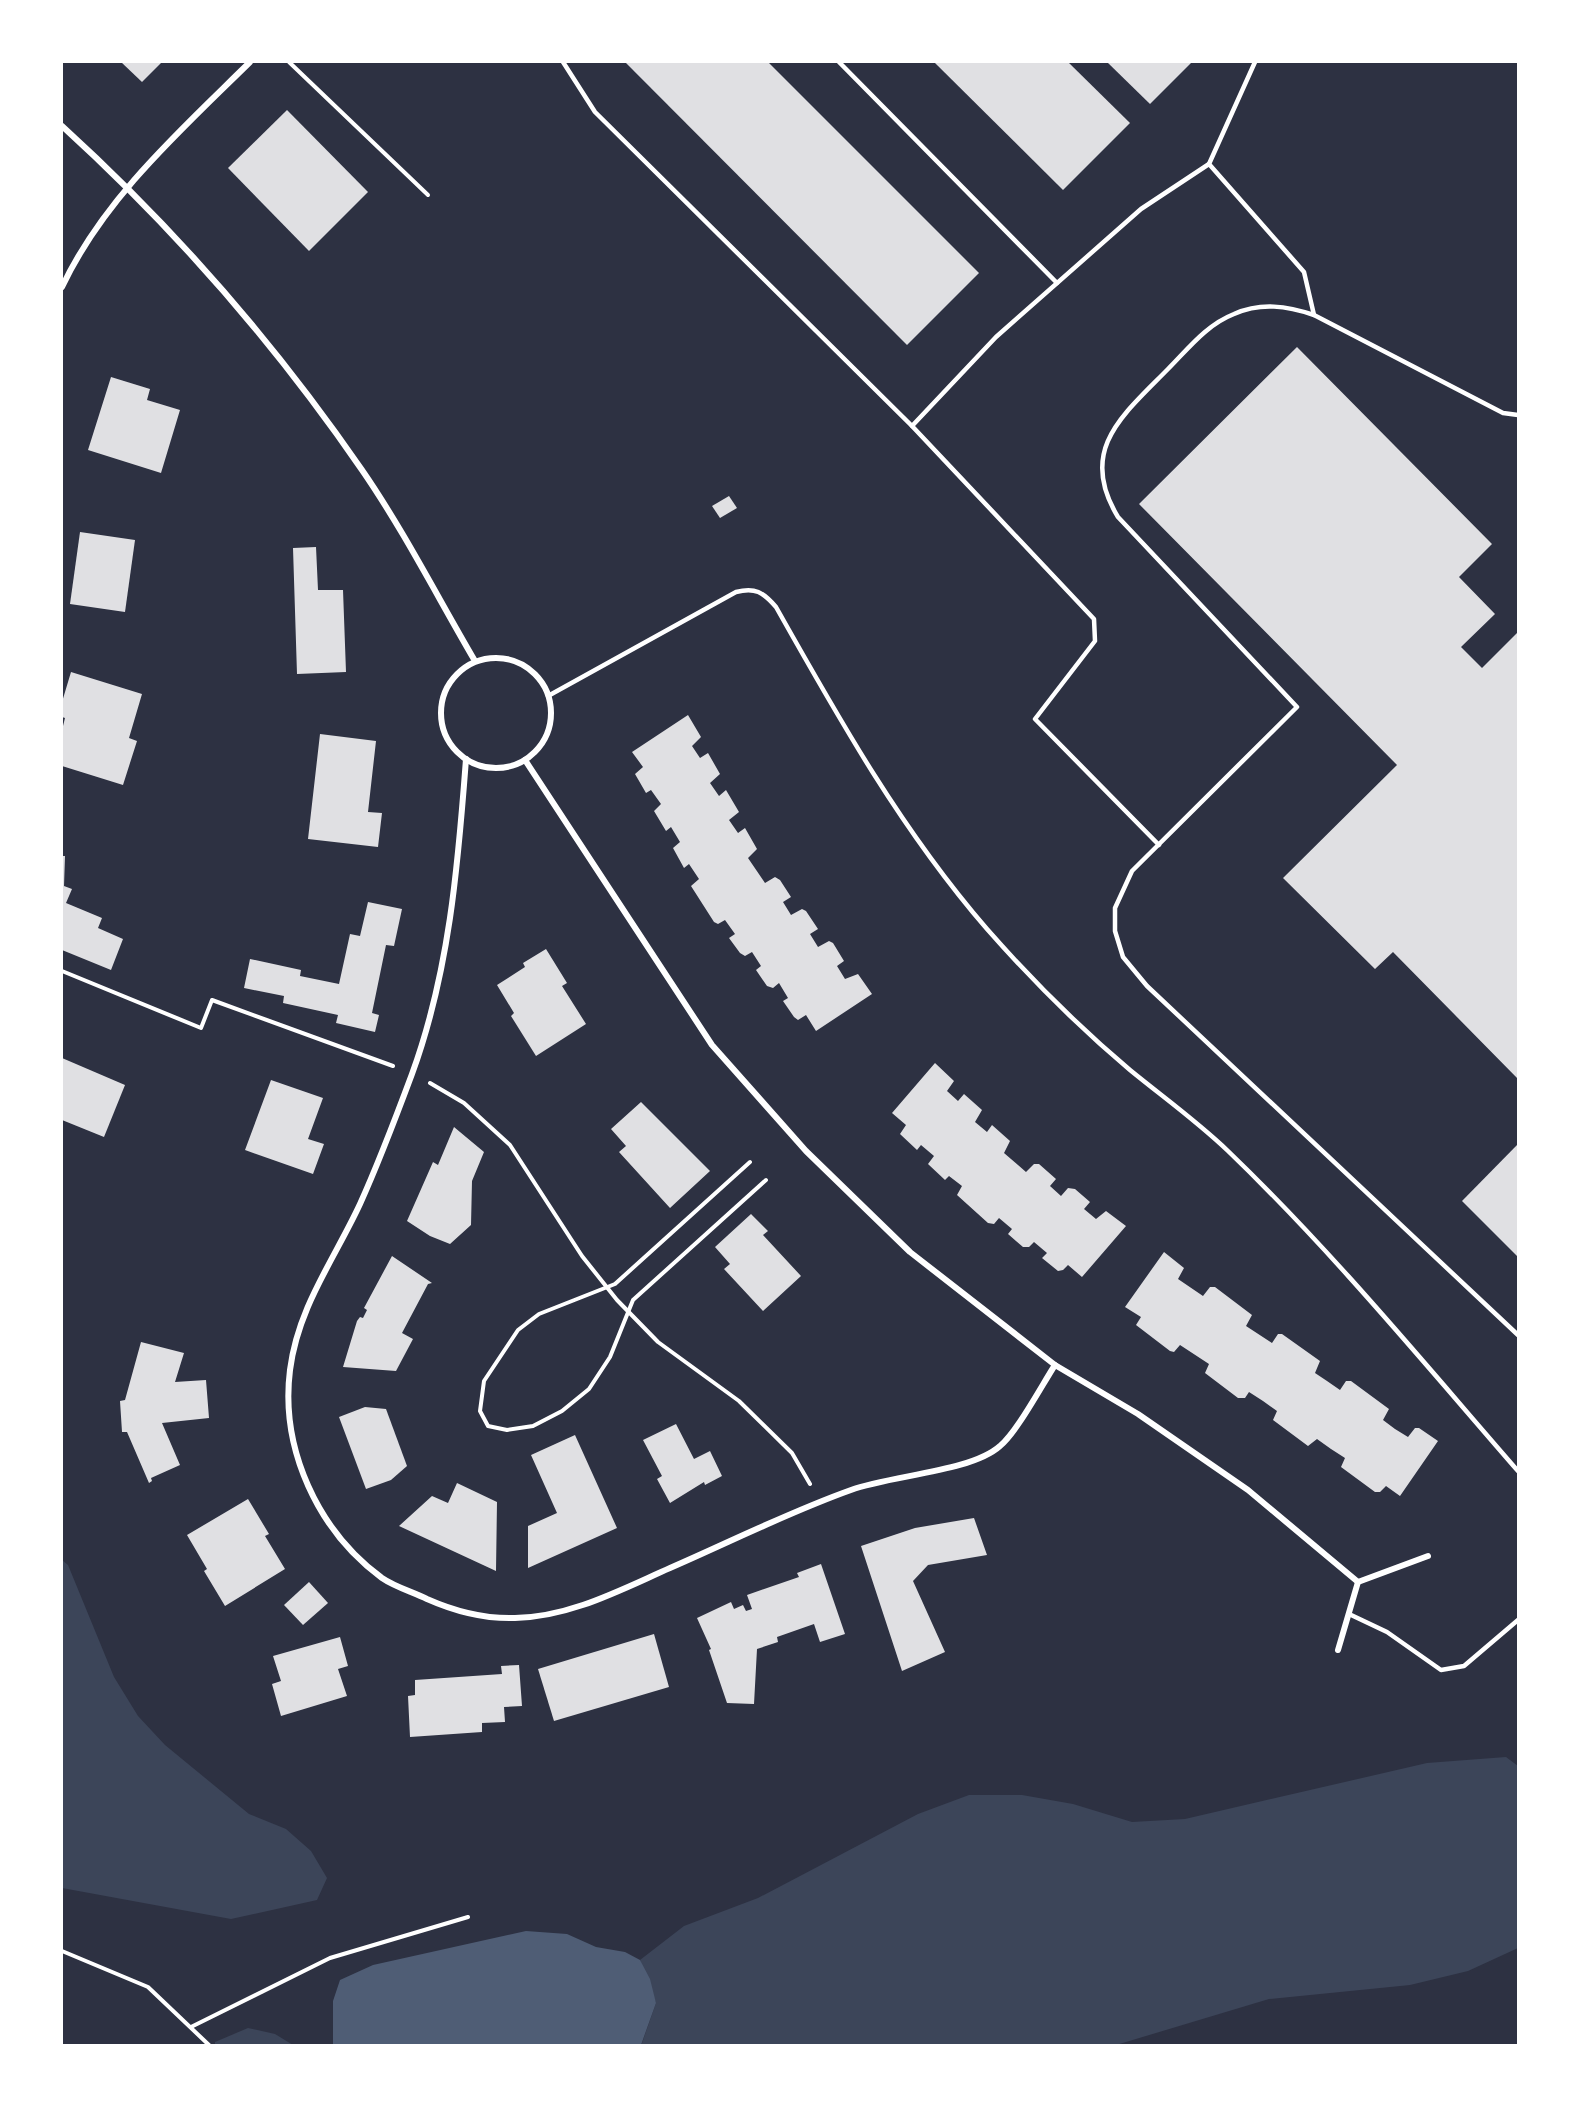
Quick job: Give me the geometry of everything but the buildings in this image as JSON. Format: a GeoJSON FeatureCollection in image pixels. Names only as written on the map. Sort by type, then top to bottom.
{"type":"FeatureCollection","features":[{"type":"Feature","properties":{"kind":"street"},"geometry":{"type":"LineString","coordinates":[[62,287],[77,255],[127,188],[150,161],[250,62]]}},
{"type":"Feature","properties":{"kind":"street"},"geometry":{"type":"LineString","coordinates":[[62,126],[127,188],[228,296],[333,430],[387,510],[475,661]]}},
{"type":"Feature","properties":{"kind":"street"},"geometry":{"type":"LineString","coordinates":[[493,657],[511,660],[527,668],[540,680],[548,696],[550,714],[547,732],[538,748],[525,760],[495,768],[466,759],[453,747],[444,733],[441,716],[442,699],[449,683],[461,670],[475,661],[493,657]]}},
{"type":"Feature","properties":{"kind":"street"},"geometry":{"type":"LineString","coordinates":[[466,759],[449,929],[434,1005],[412,1073],[359,1205],[303,1314],[290,1371],[290,1422],[303,1473],[319,1510],[346,1547],[385,1580],[440,1605],[480,1616],[513,1619],[546,1615],[595,1602],[855,1488],[965,1463],[987,1455],[1002,1445],[1056,1365]]}},
{"type":"Feature","properties":{"kind":"street"},"geometry":{"type":"LineString","coordinates":[[525,760],[712,1045],[798,1142],[910,1252],[1056,1365],[1138,1414],[1248,1490],[1358,1582]]}},
{"type":"Feature","properties":{"kind":"street"},"geometry":{"type":"LineString","coordinates":[[1358,1582],[1428,1556]]}},
{"type":"Feature","properties":{"kind":"street"},"geometry":{"type":"LineString","coordinates":[[1338,1650],[1358,1582]]}},
{"type":"Feature","properties":{"kind":"lane"},"geometry":{"type":"LineString","coordinates":[[562,62],[595,112],[912,426],[1094,619],[1095,641],[1035,719],[1159,845]]}},
{"type":"Feature","properties":{"kind":"lane"},"geometry":{"type":"LineString","coordinates":[[839,62],[1057,283]]}},
{"type":"Feature","properties":{"kind":"lane"},"geometry":{"type":"LineString","coordinates":[[912,426],[996,337],[1057,283],[1141,209],[1209,164],[1255,62]]}},
{"type":"Feature","properties":{"kind":"lane"},"geometry":{"type":"LineString","coordinates":[[1209,164],[1304,272],[1314,315]]}},
{"type":"Feature","properties":{"kind":"lane"},"geometry":{"type":"LineString","coordinates":[[1518,415],[1503,413],[1314,315],[1294,308],[1272,306],[1251,308],[1219,321],[1204,332],[1119,419],[1106,443],[1101,466],[1103,484],[1118,516],[1297,706],[1132,871],[1115,908],[1115,931],[1123,957],[1147,986],[1518,1335]]}},
{"type":"Feature","properties":{"kind":"lane"},"geometry":{"type":"LineString","coordinates":[[548,696],[736,592],[749,589],[765,595],[776,607],[859,754],[920,844],[986,928],[1055,1001],[1128,1068],[1225,1149],[1259,1182],[1354,1284],[1518,1471]]}},
{"type":"Feature","properties":{"kind":"lane"},"geometry":{"type":"LineString","coordinates":[[1349,1614],[1387,1632],[1441,1670],[1464,1666],[1518,1620]]}},
{"type":"Feature","properties":{"kind":"path"},"geometry":{"type":"LineString","coordinates":[[290,62],[428,195]]}},
{"type":"Feature","properties":{"kind":"path"},"geometry":{"type":"LineString","coordinates":[[62,971],[201,1029],[212,1000],[412,1073],[464,1103],[510,1145],[582,1256],[630,1314],[658,1342],[739,1401],[792,1453],[820,1502]]}},
{"type":"Feature","properties":{"kind":"path"},"geometry":{"type":"LineString","coordinates":[[750,1162],[615,1284],[539,1314],[518,1330],[484,1382],[480,1411],[488,1426],[507,1430],[533,1426],[562,1411],[589,1389],[610,1357],[630,1314],[633,1300],[766,1180]]}},
{"type":"Feature","properties":{"kind":"path"},"geometry":{"type":"LineString","coordinates":[[191,2027],[330,1958],[468,1917]]}},
{"type":"Feature","properties":{"kind":"path"},"geometry":{"type":"LineString","coordinates":[[62,1951],[148,1988],[210,2046]]}},
{"type":"Feature","properties":{"kind":"shaded area"},"geometry":{"type":"Polygon","coordinates":[[[62,1560],[68,1565],[114,1677],[138,1716],[165,1745],[249,1814],[286,1829],[311,1851],[327,1878],[317,1900],[231,1919],[62,1888],[62,1560]]]}},
{"type":"Feature","properties":{"kind":"shaded area"},"geometry":{"type":"Polygon","coordinates":[[[1506,1757],[1518,1766],[1518,1948],[1468,1971],[1410,1985],[1269,1999],[1116,2045],[641,2046],[656,2003],[640,1960],[684,1926],[758,1898],[918,1814],[969,1795],[1022,1795],[1073,1804],[1132,1822],[1185,1819],[1427,1763],[1506,1757]]]}},
{"type":"Feature","properties":{"kind":"shaded area"},"geometry":{"type":"Polygon","coordinates":[[[526,1931],[567,1934],[596,1947],[625,1952],[640,1960],[650,1979],[656,2003],[641,2045],[333,2045],[333,2001],[340,1980],[373,1965],[526,1931]]]}},
{"type":"Feature","properties":{"kind":"shaded area"},"geometry":{"type":"Polygon","coordinates":[[[248,2028],[275,2034],[293,2045],[215,2045],[215,2042],[248,2028]]]}}]}
